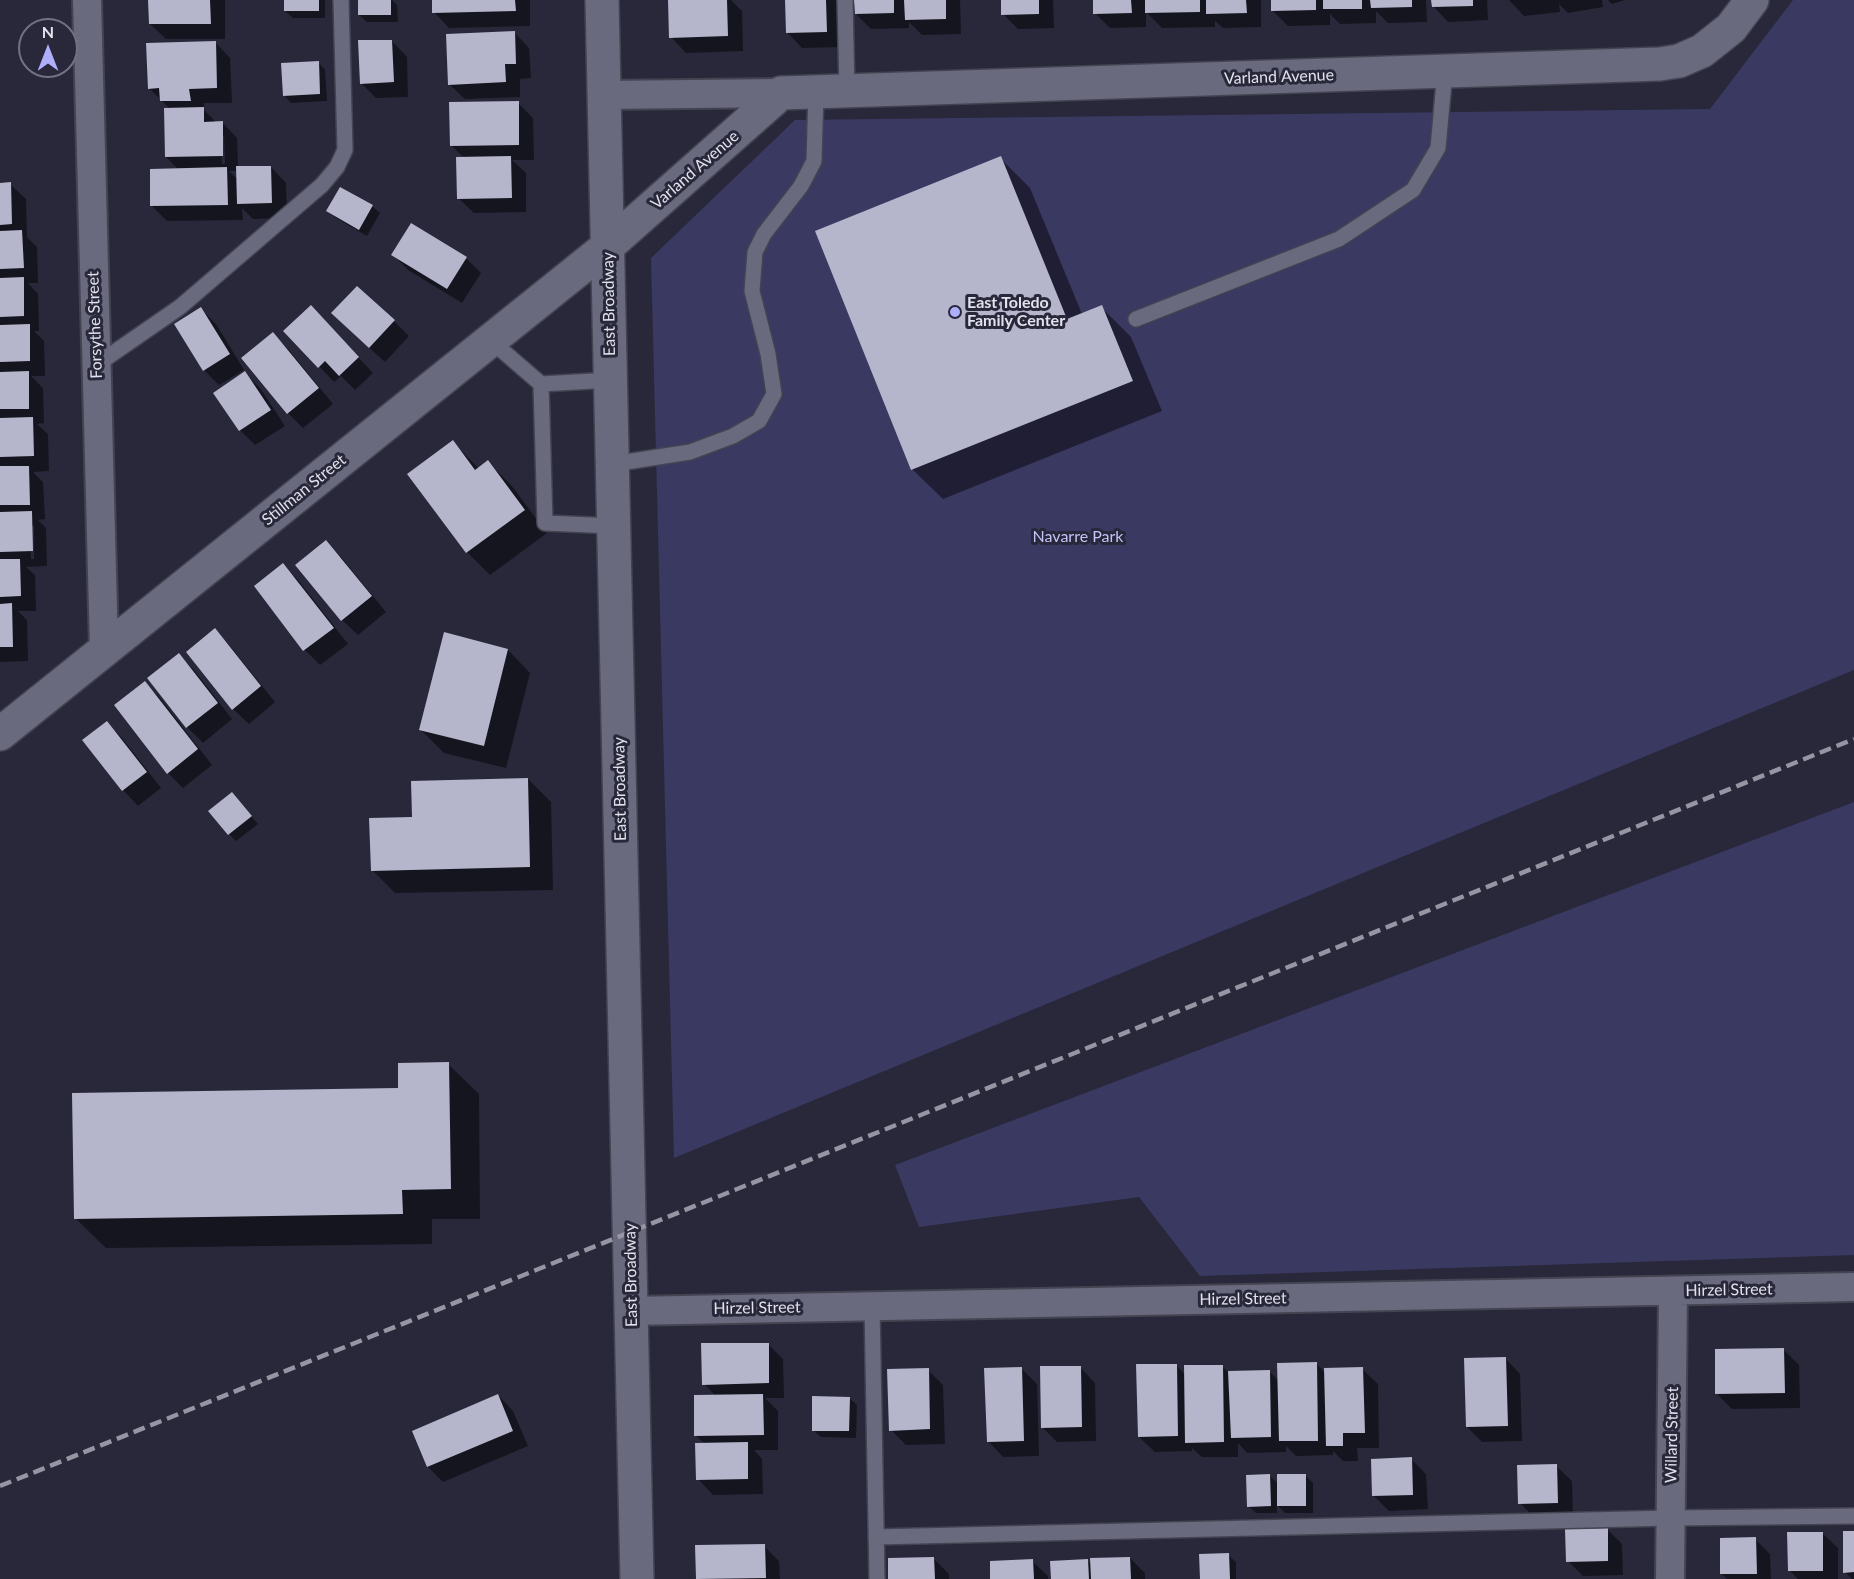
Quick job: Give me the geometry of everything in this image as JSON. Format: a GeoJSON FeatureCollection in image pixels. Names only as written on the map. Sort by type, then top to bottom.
{"type":"FeatureCollection","features":[{"type":"Feature","properties":{"kind":"street","name":"Forsythe Street"},"geometry":{"type":"LineString","coordinates":[[87,0],[104,650]]}},
{"type":"Feature","properties":{"kind":"street","name":"East Broadway"},"geometry":{"type":"LineString","coordinates":[[602,0],[637,1579]]}},
{"type":"Feature","properties":{"kind":"street","name":"Varland Avenue"},"geometry":{"type":"LineString","coordinates":[[604,95],[832,92],[1660,64],[1679,61],[1702,51],[1731,28],[1752,0]]}},
{"type":"Feature","properties":{"kind":"street","name":"Varland Avenue"},"geometry":{"type":"LineString","coordinates":[[608,246],[781,93]]}},
{"type":"Feature","properties":{"kind":"street","name":"Stillman Street"},"geometry":{"type":"LineString","coordinates":[[0,734],[608,246]]}},
{"type":"Feature","properties":{"kind":"street","name":"Hirzel Street"},"geometry":{"type":"LineString","coordinates":[[631,1311],[1854,1287]]}},
{"type":"Feature","properties":{"kind":"street","name":"Willard Street"},"geometry":{"type":"LineString","coordinates":[[1670,1579],[1673,1291]]}},
{"type":"Feature","properties":{"kind":"lane"},"geometry":{"type":"LineString","coordinates":[[96,365],[180,307],[322,185],[337,167],[345,150],[341,0]]}},
{"type":"Feature","properties":{"kind":"lane"},"geometry":{"type":"LineString","coordinates":[[613,464],[690,452],[733,436],[759,421],[774,394],[768,354],[752,291],[755,252],[764,234],[801,186],[814,161],[832,92],[844,0]]}},
{"type":"Feature","properties":{"kind":"lane"},"geometry":{"type":"LineString","coordinates":[[1137,319],[1339,239],[1413,190],[1438,148],[1445,71]]}},
{"type":"Feature","properties":{"kind":"lane"},"geometry":{"type":"LineString","coordinates":[[490,340],[541,384],[611,380]]}},
{"type":"Feature","properties":{"kind":"lane"},"geometry":{"type":"LineString","coordinates":[[541,384],[545,523],[614,526]]}},
{"type":"Feature","properties":{"kind":"lane"},"geometry":{"type":"LineString","coordinates":[[872,1306],[877,1579]]}},
{"type":"Feature","properties":{"kind":"lane"},"geometry":{"type":"LineString","coordinates":[[876,1537],[1671,1518],[1854,1516]]}},
{"type":"Feature","properties":{"kind":"green space","name":"Navarre Park"},"geometry":{"type":"Polygon","coordinates":[[[1793,0],[1854,0],[1854,670],[674,1158],[651,258],[795,120],[1710,109],[1793,0]]]}},
{"type":"Feature","properties":{"kind":"green space"},"geometry":{"type":"Polygon","coordinates":[[[1854,802],[1854,1255],[1200,1276],[1139,1197],[919,1227],[895,1165],[1854,802]]]}},
{"type":"Feature","properties":{"kind":"building"},"geometry":{"type":"Polygon","coordinates":[[[148,0],[210,0],[211,24],[149,24],[148,0]]]}},
{"type":"Feature","properties":{"kind":"building"},"geometry":{"type":"Polygon","coordinates":[[[284,0],[319,0],[319,11],[284,11],[284,0]]]}},
{"type":"Feature","properties":{"kind":"building"},"geometry":{"type":"Polygon","coordinates":[[[358,0],[391,0],[391,15],[358,15],[358,0]]]}},
{"type":"Feature","properties":{"kind":"building"},"geometry":{"type":"Polygon","coordinates":[[[432,0],[515,0],[516,11],[432,13],[432,0]]]}},
{"type":"Feature","properties":{"kind":"building"},"geometry":{"type":"Polygon","coordinates":[[[668,0],[727,0],[728,36],[669,38],[668,0]]]}},
{"type":"Feature","properties":{"kind":"building"},"geometry":{"type":"Polygon","coordinates":[[[785,0],[826,0],[827,32],[786,33],[785,0]]]}},
{"type":"Feature","properties":{"kind":"building"},"geometry":{"type":"Polygon","coordinates":[[[854,0],[894,0],[894,13],[855,14],[854,0]]]}},
{"type":"Feature","properties":{"kind":"building"},"geometry":{"type":"Polygon","coordinates":[[[904,0],[946,0],[946,19],[905,20],[904,0]]]}},
{"type":"Feature","properties":{"kind":"building"},"geometry":{"type":"Polygon","coordinates":[[[1001,0],[1039,0],[1039,14],[1001,15],[1001,0]]]}},
{"type":"Feature","properties":{"kind":"building"},"geometry":{"type":"Polygon","coordinates":[[[1093,0],[1131,0],[1132,13],[1093,14],[1093,0]]]}},
{"type":"Feature","properties":{"kind":"building"},"geometry":{"type":"Polygon","coordinates":[[[1145,0],[1200,0],[1200,12],[1145,13],[1145,0]]]}},
{"type":"Feature","properties":{"kind":"building"},"geometry":{"type":"Polygon","coordinates":[[[1206,0],[1246,0],[1247,13],[1206,14],[1206,0]]]}},
{"type":"Feature","properties":{"kind":"building"},"geometry":{"type":"Polygon","coordinates":[[[1271,0],[1316,0],[1316,10],[1271,11],[1271,0]]]}},
{"type":"Feature","properties":{"kind":"building"},"geometry":{"type":"Polygon","coordinates":[[[1323,0],[1362,0],[1362,9],[1323,9],[1323,0]]]}},
{"type":"Feature","properties":{"kind":"building"},"geometry":{"type":"Polygon","coordinates":[[[1370,0],[1412,0],[1412,7],[1371,8],[1370,0]]]}},
{"type":"Feature","properties":{"kind":"building"},"geometry":{"type":"Polygon","coordinates":[[[1431,0],[1473,0],[1473,6],[1432,7],[1431,0]]]}},
{"type":"Feature","properties":{"kind":"building"},"geometry":{"type":"Polygon","coordinates":[[[515,31],[516,64],[505,64],[506,82],[448,85],[446,34],[515,31]]]}},
{"type":"Feature","properties":{"kind":"building"},"geometry":{"type":"Polygon","coordinates":[[[358,40],[392,40],[394,82],[360,84],[358,40]]]}},
{"type":"Feature","properties":{"kind":"building"},"geometry":{"type":"Polygon","coordinates":[[[216,41],[217,88],[189,89],[191,101],[160,101],[159,88],[148,89],[146,43],[216,41]]]}},
{"type":"Feature","properties":{"kind":"building"},"geometry":{"type":"Polygon","coordinates":[[[319,61],[320,94],[283,96],[281,63],[319,61]]]}},
{"type":"Feature","properties":{"kind":"building"},"geometry":{"type":"Polygon","coordinates":[[[519,101],[519,145],[450,146],[449,102],[519,101]]]}},
{"type":"Feature","properties":{"kind":"building"},"geometry":{"type":"Polygon","coordinates":[[[204,107],[204,122],[223,121],[223,156],[165,157],[164,108],[204,107]]]}},
{"type":"Feature","properties":{"kind":"building"},"geometry":{"type":"Polygon","coordinates":[[[511,156],[512,198],[457,199],[456,157],[511,156]]]}},
{"type":"Feature","properties":{"kind":"building","name":"East Toledo Family Center"},"geometry":{"type":"Polygon","coordinates":[[[1001,156],[1067,319],[1102,305],[1133,381],[911,470],[815,231],[1001,156]]]}},
{"type":"Feature","properties":{"kind":"building"},"geometry":{"type":"Polygon","coordinates":[[[236,166],[271,166],[272,203],[237,204],[236,166]]]}},
{"type":"Feature","properties":{"kind":"building"},"geometry":{"type":"Polygon","coordinates":[[[227,167],[228,205],[150,206],[150,169],[227,167]]]}},
{"type":"Feature","properties":{"kind":"building"},"geometry":{"type":"Polygon","coordinates":[[[11,182],[12,224],[0,225],[0,183],[11,182]]]}},
{"type":"Feature","properties":{"kind":"building"},"geometry":{"type":"Polygon","coordinates":[[[340,187],[373,205],[359,230],[326,211],[340,187]]]}},
{"type":"Feature","properties":{"kind":"building"},"geometry":{"type":"Polygon","coordinates":[[[411,223],[467,257],[447,289],[391,255],[411,223]]]}},
{"type":"Feature","properties":{"kind":"building"},"geometry":{"type":"Polygon","coordinates":[[[22,230],[24,268],[0,269],[0,231],[22,230]]]}},
{"type":"Feature","properties":{"kind":"building"},"geometry":{"type":"Polygon","coordinates":[[[24,277],[24,316],[0,317],[0,278],[24,277]]]}},
{"type":"Feature","properties":{"kind":"building"},"geometry":{"type":"Polygon","coordinates":[[[357,286],[395,320],[369,348],[331,313],[357,286]]]}},
{"type":"Feature","properties":{"kind":"building"},"geometry":{"type":"Polygon","coordinates":[[[311,305],[359,357],[339,376],[325,361],[318,368],[283,331],[311,305]]]}},
{"type":"Feature","properties":{"kind":"building"},"geometry":{"type":"Polygon","coordinates":[[[201,307],[230,354],[203,371],[174,324],[201,307]]]}},
{"type":"Feature","properties":{"kind":"building"},"geometry":{"type":"Polygon","coordinates":[[[30,324],[30,361],[0,362],[0,325],[30,324]]]}},
{"type":"Feature","properties":{"kind":"building"},"geometry":{"type":"Polygon","coordinates":[[[273,332],[319,388],[287,414],[241,358],[273,332]]]}},
{"type":"Feature","properties":{"kind":"building"},"geometry":{"type":"Polygon","coordinates":[[[29,371],[29,409],[0,409],[0,372],[29,371]]]}},
{"type":"Feature","properties":{"kind":"building"},"geometry":{"type":"Polygon","coordinates":[[[245,371],[271,410],[239,431],[213,393],[245,371]]]}},
{"type":"Feature","properties":{"kind":"building"},"geometry":{"type":"Polygon","coordinates":[[[33,417],[34,456],[0,457],[0,418],[33,417]]]}},
{"type":"Feature","properties":{"kind":"building"},"geometry":{"type":"Polygon","coordinates":[[[453,440],[475,470],[488,460],[525,510],[466,553],[407,474],[453,440]]]}},
{"type":"Feature","properties":{"kind":"building"},"geometry":{"type":"Polygon","coordinates":[[[0,466],[29,466],[30,505],[0,505],[0,466]]]}},
{"type":"Feature","properties":{"kind":"building"},"geometry":{"type":"Polygon","coordinates":[[[32,511],[33,551],[0,552],[0,512],[32,511]]]}},
{"type":"Feature","properties":{"kind":"building"},"geometry":{"type":"Polygon","coordinates":[[[326,540],[372,596],[341,621],[295,565],[326,540]]]}},
{"type":"Feature","properties":{"kind":"building"},"geometry":{"type":"Polygon","coordinates":[[[0,559],[20,559],[21,596],[0,597],[0,559]]]}},
{"type":"Feature","properties":{"kind":"building"},"geometry":{"type":"Polygon","coordinates":[[[283,563],[334,628],[303,651],[254,586],[283,563]]]}},
{"type":"Feature","properties":{"kind":"building"},"geometry":{"type":"Polygon","coordinates":[[[12,603],[13,647],[0,647],[0,604],[12,603]]]}},
{"type":"Feature","properties":{"kind":"building"},"geometry":{"type":"Polygon","coordinates":[[[215,628],[261,686],[232,710],[186,652],[215,628]]]}},
{"type":"Feature","properties":{"kind":"building"},"geometry":{"type":"Polygon","coordinates":[[[444,632],[508,649],[484,746],[419,730],[444,632]]]}},
{"type":"Feature","properties":{"kind":"building"},"geometry":{"type":"Polygon","coordinates":[[[179,653],[218,703],[186,728],[147,678],[179,653]]]}},
{"type":"Feature","properties":{"kind":"building"},"geometry":{"type":"Polygon","coordinates":[[[145,681],[198,749],[167,774],[114,705],[145,681]]]}},
{"type":"Feature","properties":{"kind":"building"},"geometry":{"type":"Polygon","coordinates":[[[107,721],[147,772],[122,791],[82,740],[107,721]]]}},
{"type":"Feature","properties":{"kind":"building"},"geometry":{"type":"Polygon","coordinates":[[[528,778],[530,867],[371,871],[369,818],[412,817],[411,781],[528,778]]]}},
{"type":"Feature","properties":{"kind":"building"},"geometry":{"type":"Polygon","coordinates":[[[232,792],[252,816],[228,835],[208,811],[232,792]]]}},
{"type":"Feature","properties":{"kind":"building"},"geometry":{"type":"Polygon","coordinates":[[[449,1062],[451,1189],[402,1190],[403,1214],[74,1219],[72,1093],[398,1088],[398,1063],[449,1062]]]}},
{"type":"Feature","properties":{"kind":"building"},"geometry":{"type":"Polygon","coordinates":[[[701,1343],[769,1343],[769,1383],[702,1385],[701,1343]]]}},
{"type":"Feature","properties":{"kind":"building"},"geometry":{"type":"Polygon","coordinates":[[[1784,1348],[1785,1393],[1715,1394],[1715,1349],[1784,1348]]]}},
{"type":"Feature","properties":{"kind":"building"},"geometry":{"type":"Polygon","coordinates":[[[1506,1357],[1508,1426],[1466,1427],[1464,1358],[1506,1357]]]}},
{"type":"Feature","properties":{"kind":"building"},"geometry":{"type":"Polygon","coordinates":[[[1317,1362],[1318,1441],[1279,1441],[1277,1363],[1317,1362]]]}},
{"type":"Feature","properties":{"kind":"building"},"geometry":{"type":"Polygon","coordinates":[[[1136,1364],[1177,1364],[1178,1436],[1138,1437],[1136,1364]]]}},
{"type":"Feature","properties":{"kind":"building"},"geometry":{"type":"Polygon","coordinates":[[[1184,1365],[1223,1365],[1224,1442],[1185,1443],[1184,1365]]]}},
{"type":"Feature","properties":{"kind":"building"},"geometry":{"type":"Polygon","coordinates":[[[1040,1366],[1081,1366],[1082,1427],[1041,1428],[1040,1366]]]}},
{"type":"Feature","properties":{"kind":"building"},"geometry":{"type":"Polygon","coordinates":[[[1022,1367],[1024,1441],[987,1442],[984,1368],[1022,1367]]]}},
{"type":"Feature","properties":{"kind":"building"},"geometry":{"type":"Polygon","coordinates":[[[1363,1367],[1365,1433],[1343,1433],[1343,1446],[1326,1446],[1324,1368],[1363,1367]]]}},
{"type":"Feature","properties":{"kind":"building"},"geometry":{"type":"Polygon","coordinates":[[[929,1368],[930,1429],[889,1431],[887,1369],[929,1368]]]}},
{"type":"Feature","properties":{"kind":"building"},"geometry":{"type":"Polygon","coordinates":[[[1270,1370],[1271,1437],[1231,1438],[1228,1371],[1270,1370]]]}},
{"type":"Feature","properties":{"kind":"building"},"geometry":{"type":"Polygon","coordinates":[[[498,1394],[513,1431],[427,1467],[412,1431],[498,1394]]]}},
{"type":"Feature","properties":{"kind":"building"},"geometry":{"type":"Polygon","coordinates":[[[763,1394],[764,1435],[694,1436],[694,1395],[763,1394]]]}},
{"type":"Feature","properties":{"kind":"building"},"geometry":{"type":"Polygon","coordinates":[[[812,1396],[850,1397],[849,1431],[812,1431],[812,1396]]]}},
{"type":"Feature","properties":{"kind":"building"},"geometry":{"type":"Polygon","coordinates":[[[748,1442],[748,1479],[696,1480],[695,1443],[748,1442]]]}},
{"type":"Feature","properties":{"kind":"building"},"geometry":{"type":"Polygon","coordinates":[[[1412,1457],[1413,1495],[1372,1496],[1371,1459],[1412,1457]]]}},
{"type":"Feature","properties":{"kind":"building"},"geometry":{"type":"Polygon","coordinates":[[[1557,1464],[1558,1503],[1518,1504],[1517,1465],[1557,1464]]]}},
{"type":"Feature","properties":{"kind":"building"},"geometry":{"type":"Polygon","coordinates":[[[1270,1474],[1271,1506],[1247,1507],[1246,1475],[1270,1474]]]}},
{"type":"Feature","properties":{"kind":"building"},"geometry":{"type":"Polygon","coordinates":[[[1277,1474],[1306,1474],[1306,1506],[1277,1506],[1277,1474]]]}},
{"type":"Feature","properties":{"kind":"building"},"geometry":{"type":"Polygon","coordinates":[[[1608,1528],[1608,1561],[1566,1562],[1565,1529],[1608,1528]]]}},
{"type":"Feature","properties":{"kind":"building"},"geometry":{"type":"Polygon","coordinates":[[[1843,1531],[1854,1531],[1854,1572],[1843,1573],[1843,1531]]]}},
{"type":"Feature","properties":{"kind":"building"},"geometry":{"type":"Polygon","coordinates":[[[1787,1532],[1823,1532],[1823,1571],[1788,1571],[1787,1532]]]}},
{"type":"Feature","properties":{"kind":"building"},"geometry":{"type":"Polygon","coordinates":[[[1756,1537],[1757,1574],[1720,1574],[1720,1538],[1756,1537]]]}},
{"type":"Feature","properties":{"kind":"building"},"geometry":{"type":"Polygon","coordinates":[[[765,1544],[766,1578],[696,1579],[695,1545],[765,1544]]]}},
{"type":"Feature","properties":{"kind":"building"},"geometry":{"type":"Polygon","coordinates":[[[1229,1553],[1230,1579],[1200,1579],[1199,1554],[1229,1553]]]}},
{"type":"Feature","properties":{"kind":"building"},"geometry":{"type":"Polygon","coordinates":[[[934,1557],[935,1579],[888,1579],[888,1558],[934,1557]]]}},
{"type":"Feature","properties":{"kind":"building"},"geometry":{"type":"Polygon","coordinates":[[[1130,1557],[1131,1579],[1091,1579],[1090,1558],[1130,1557]]]}},
{"type":"Feature","properties":{"kind":"building"},"geometry":{"type":"Polygon","coordinates":[[[1033,1559],[1034,1579],[990,1579],[990,1561],[1033,1559]]]}},
{"type":"Feature","properties":{"kind":"building"},"geometry":{"type":"Polygon","coordinates":[[[1088,1559],[1089,1579],[1051,1579],[1050,1561],[1088,1559]]]}},
{"type":"Feature","properties":{"kind":"railway"},"geometry":{"type":"LineString","coordinates":[[0,1486],[1854,739]]}},
{"type":"Feature","properties":{"kind":"place","name":"East Toledo Family Center"},"geometry":{"type":"Point","coordinates":[955,312]}}]}
